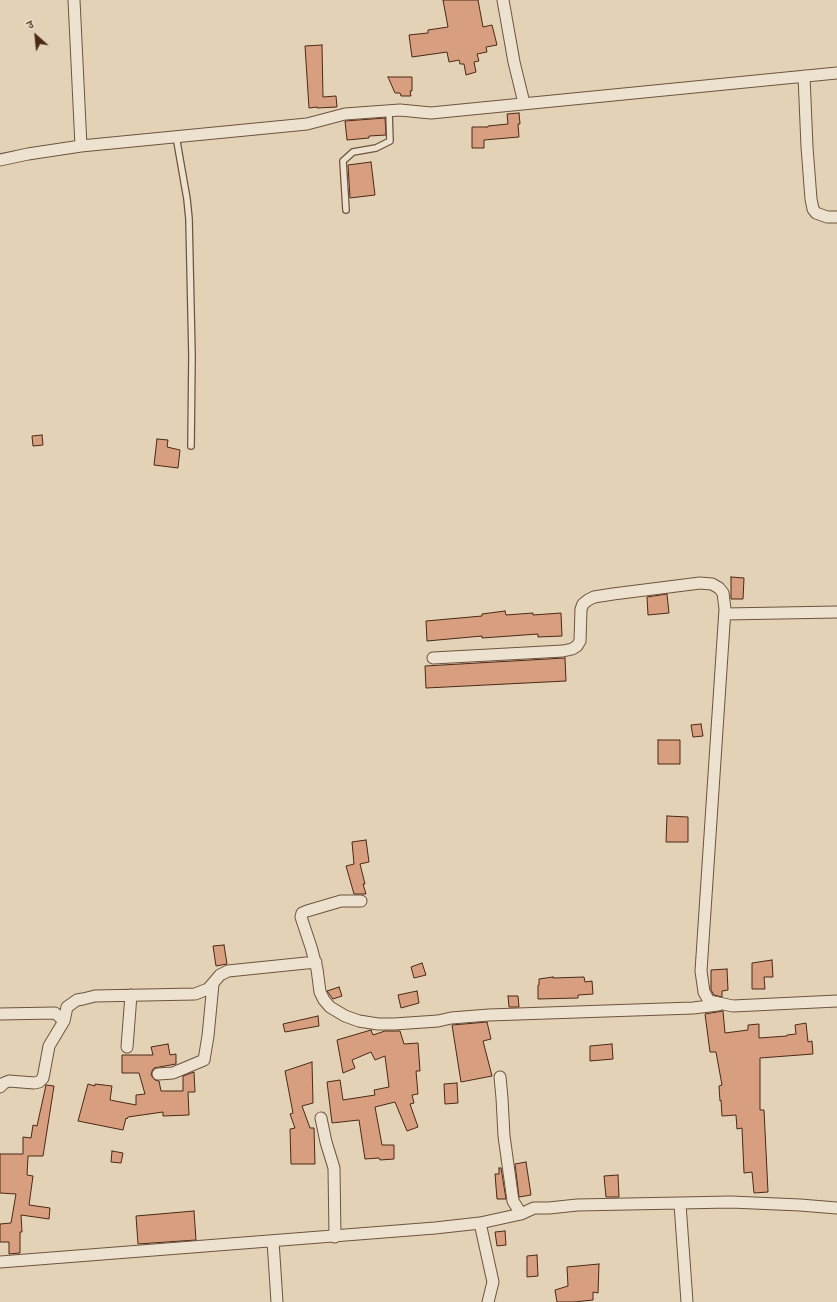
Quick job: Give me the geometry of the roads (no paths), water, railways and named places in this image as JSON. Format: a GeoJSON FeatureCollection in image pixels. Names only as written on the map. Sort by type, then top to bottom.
{"type":"FeatureCollection","features":[{"type":"Feature","properties":{"kind":"street"},"geometry":{"type":"LineString","coordinates":[[74,0],[81,146]]}},
{"type":"Feature","properties":{"kind":"street"},"geometry":{"type":"LineString","coordinates":[[503,0],[514,62],[524,103]]}},
{"type":"Feature","properties":{"kind":"street"},"geometry":{"type":"LineString","coordinates":[[0,160],[81,146],[307,124],[345,114],[400,110],[431,113],[837,73]]}},
{"type":"Feature","properties":{"kind":"street"},"geometry":{"type":"LineString","coordinates":[[804,76],[806,147],[813,209],[816,213],[827,217],[837,217]]}},
{"type":"Feature","properties":{"kind":"street"},"geometry":{"type":"LineString","coordinates":[[433,658],[563,651],[572,649],[577,646],[580,641],[583,604],[594,597],[700,583],[712,584],[719,588],[723,593],[725,614],[701,971],[704,992],[709,1001],[732,1006],[837,1001]]}},
{"type":"Feature","properties":{"kind":"street"},"geometry":{"type":"LineString","coordinates":[[725,614],[837,612]]}},
{"type":"Feature","properties":{"kind":"street"},"geometry":{"type":"LineString","coordinates":[[361,901],[341,902],[307,911],[301,915],[316,962],[320,992],[326,1003],[344,1016],[378,1024],[438,1021],[451,1018],[495,1014],[679,1008],[723,1004]]}},
{"type":"Feature","properties":{"kind":"street"},"geometry":{"type":"LineString","coordinates":[[0,1086],[9,1082],[34,1084],[43,1078],[49,1046],[64,1021],[67,1007],[78,1000],[95,996],[195,994],[202,992],[220,975],[228,971],[316,962]]}},
{"type":"Feature","properties":{"kind":"street"},"geometry":{"type":"LineString","coordinates":[[158,1074],[173,1073],[204,1060],[208,1036],[212,984]]}},
{"type":"Feature","properties":{"kind":"street"},"geometry":{"type":"LineString","coordinates":[[127,1047],[131,995]]}},
{"type":"Feature","properties":{"kind":"street"},"geometry":{"type":"LineString","coordinates":[[0,1014],[55,1013],[64,1021]]}},
{"type":"Feature","properties":{"kind":"street"},"geometry":{"type":"LineString","coordinates":[[500,1077],[504,1136],[513,1201],[521,1214]]}},
{"type":"Feature","properties":{"kind":"street"},"geometry":{"type":"LineString","coordinates":[[321,1118],[326,1142],[334,1168],[335,1237]]}},
{"type":"Feature","properties":{"kind":"street"},"geometry":{"type":"LineString","coordinates":[[0,1262],[335,1237],[480,1223],[521,1214],[534,1208],[576,1205],[731,1202],[837,1208]]}},
{"type":"Feature","properties":{"kind":"street"},"geometry":{"type":"LineString","coordinates":[[680,1204],[687,1302]]}},
{"type":"Feature","properties":{"kind":"street"},"geometry":{"type":"LineString","coordinates":[[480,1223],[493,1282],[488,1302]]}},
{"type":"Feature","properties":{"kind":"street"},"geometry":{"type":"LineString","coordinates":[[273,1241],[277,1302]]}},
{"type":"Feature","properties":{"kind":"lane"},"geometry":{"type":"LineString","coordinates":[[346,210],[344,161],[353,152],[372,149],[390,141],[389,112]]}},
{"type":"Feature","properties":{"kind":"lane"},"geometry":{"type":"LineString","coordinates":[[176,136],[189,218],[192,356],[191,446]]}}]}
